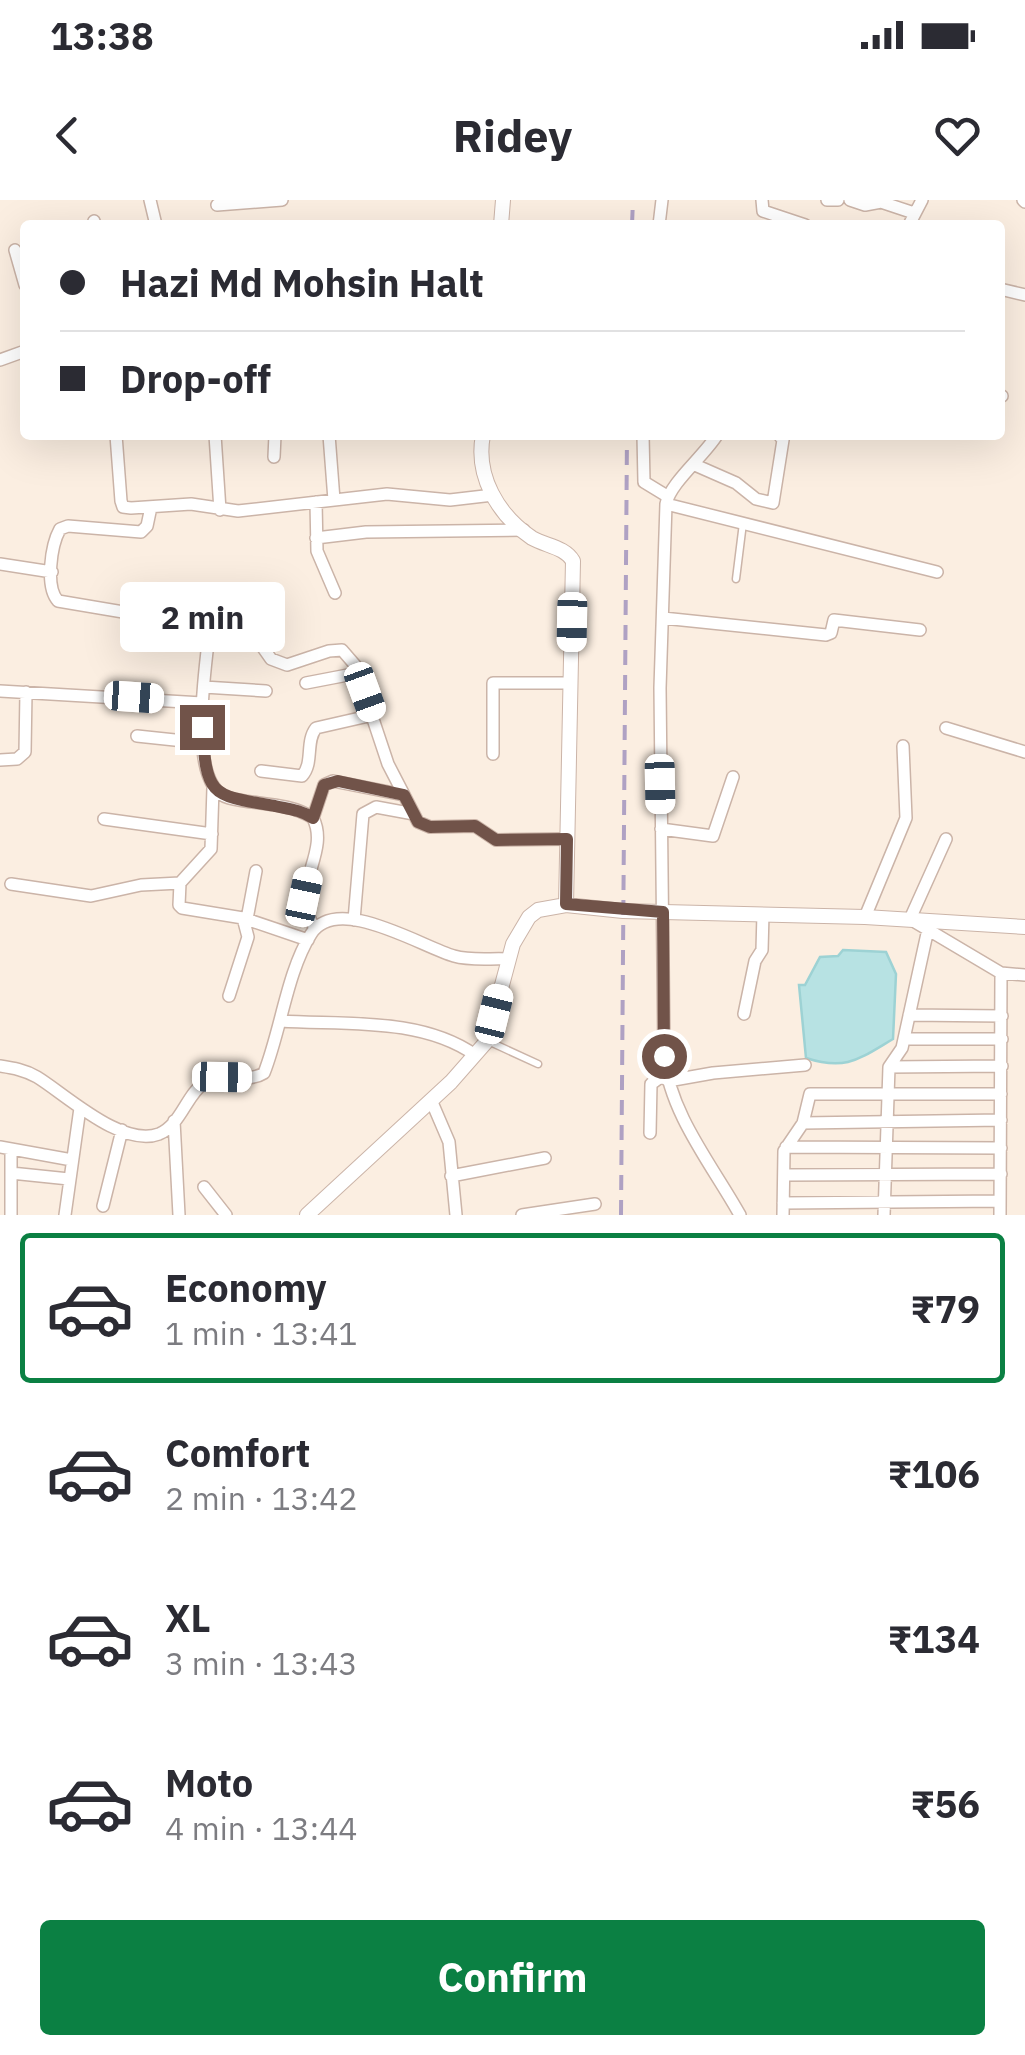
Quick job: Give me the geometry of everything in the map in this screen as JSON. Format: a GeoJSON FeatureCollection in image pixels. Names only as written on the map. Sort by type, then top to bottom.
{"type":"FeatureCollection","features":[{"type":"Feature","properties":{"kind":"street"},"geometry":{"type":"LineString","coordinates":[[217,206],[282,200]]}},
{"type":"Feature","properties":{"kind":"street"},"geometry":{"type":"LineString","coordinates":[[762,200],[763,211],[790,220]]}},
{"type":"Feature","properties":{"kind":"street"},"geometry":{"type":"LineString","coordinates":[[826,200],[838,200]]}},
{"type":"Feature","properties":{"kind":"street"},"geometry":{"type":"LineString","coordinates":[[850,200],[865,205],[881,202],[912,219],[922,200]]}},
{"type":"Feature","properties":{"kind":"street"},"geometry":{"type":"LineString","coordinates":[[15,250],[20,268]]}},
{"type":"Feature","properties":{"kind":"street"},"geometry":{"type":"LineString","coordinates":[[116,440],[123,506],[191,504],[220,510],[259,510],[406,494],[450,500],[493,495]]}},
{"type":"Feature","properties":{"kind":"street"},"geometry":{"type":"LineString","coordinates":[[215,440],[220,510]]}},
{"type":"Feature","properties":{"kind":"street"},"geometry":{"type":"LineString","coordinates":[[274,457],[275,440]]}},
{"type":"Feature","properties":{"kind":"street"},"geometry":{"type":"LineString","coordinates":[[329,440],[334,500]]}},
{"type":"Feature","properties":{"kind":"street"},"geometry":{"type":"LineString","coordinates":[[483,440],[482,469],[499,506],[532,538],[572,556],[566,904]]}},
{"type":"Feature","properties":{"kind":"street"},"geometry":{"type":"LineString","coordinates":[[643,440],[644,482],[666,500],[937,572]]}},
{"type":"Feature","properties":{"kind":"street"},"geometry":{"type":"LineString","coordinates":[[712,440],[666,500],[660,688],[667,1077],[710,1167],[740,1215]]}},
{"type":"Feature","properties":{"kind":"street"},"geometry":{"type":"LineString","coordinates":[[695,465],[736,483],[756,499],[773,502],[784,440]]}},
{"type":"Feature","properties":{"kind":"street"},"geometry":{"type":"LineString","coordinates":[[316,502],[317,550],[334,594]]}},
{"type":"Feature","properties":{"kind":"street"},"geometry":{"type":"LineString","coordinates":[[134,614],[58,601],[51,588],[55,537],[68,526],[142,532],[151,507]]}},
{"type":"Feature","properties":{"kind":"street"},"geometry":{"type":"LineString","coordinates":[[316,538],[366,532],[454,534],[524,530]]}},
{"type":"Feature","properties":{"kind":"street"},"geometry":{"type":"LineString","coordinates":[[0,564],[52,572]]}},
{"type":"Feature","properties":{"kind":"street"},"geometry":{"type":"LineString","coordinates":[[664,618],[826,635],[834,620],[920,630]]}},
{"type":"Feature","properties":{"kind":"street"},"geometry":{"type":"LineString","coordinates":[[172,631],[208,642],[251,639],[259,642],[271,659],[287,665],[342,650],[358,673],[388,764],[422,825],[475,826],[496,840],[567,839]]}},
{"type":"Feature","properties":{"kind":"street"},"geometry":{"type":"LineString","coordinates":[[208,642],[202,702],[203,743],[214,788],[212,834],[209,854],[180,884],[182,908],[245,918],[308,940]]}},
{"type":"Feature","properties":{"kind":"street"},"geometry":{"type":"LineString","coordinates":[[306,683],[358,673]]}},
{"type":"Feature","properties":{"kind":"street"},"geometry":{"type":"LineString","coordinates":[[493,754],[493,684],[570,683]]}},
{"type":"Feature","properties":{"kind":"street"},"geometry":{"type":"LineString","coordinates":[[204,687],[266,691]]}},
{"type":"Feature","properties":{"kind":"street"},"geometry":{"type":"LineString","coordinates":[[0,691],[202,702]]}},
{"type":"Feature","properties":{"kind":"street"},"geometry":{"type":"LineString","coordinates":[[0,760],[17,758],[24,752],[26,692]]}},
{"type":"Feature","properties":{"kind":"street"},"geometry":{"type":"LineString","coordinates":[[261,771],[302,776],[308,770],[312,732],[326,724],[373,715]]}},
{"type":"Feature","properties":{"kind":"street"},"geometry":{"type":"LineString","coordinates":[[946,728],[1025,752]]}},
{"type":"Feature","properties":{"kind":"street"},"geometry":{"type":"LineString","coordinates":[[138,736],[203,743]]}},
{"type":"Feature","properties":{"kind":"street"},"geometry":{"type":"LineString","coordinates":[[865,917],[906,818],[904,746]]}},
{"type":"Feature","properties":{"kind":"street"},"geometry":{"type":"LineString","coordinates":[[661,829],[713,836],[733,778]]}},
{"type":"Feature","properties":{"kind":"street"},"geometry":{"type":"LineString","coordinates":[[315,928],[306,916],[304,904],[317,834],[313,818],[324,785],[333,781],[404,795]]}},
{"type":"Feature","properties":{"kind":"street"},"geometry":{"type":"LineString","coordinates":[[214,788],[227,798],[297,810],[313,818]]}},
{"type":"Feature","properties":{"kind":"street"},"geometry":{"type":"LineString","coordinates":[[354,920],[362,814],[376,807],[414,814]]}},
{"type":"Feature","properties":{"kind":"street"},"geometry":{"type":"LineString","coordinates":[[104,819],[212,834]]}},
{"type":"Feature","properties":{"kind":"street"},"geometry":{"type":"LineString","coordinates":[[910,919],[946,839]]}},
{"type":"Feature","properties":{"kind":"street"},"geometry":{"type":"LineString","coordinates":[[229,996],[248,937],[245,918],[256,870]]}},
{"type":"Feature","properties":{"kind":"street"},"geometry":{"type":"LineString","coordinates":[[10,884],[92,896],[141,885],[180,884]]}},
{"type":"Feature","properties":{"kind":"street"},"geometry":{"type":"LineString","coordinates":[[316,1212],[487,1040],[513,944],[538,910],[566,904],[1025,928]]}},
{"type":"Feature","properties":{"kind":"street"},"geometry":{"type":"LineString","coordinates":[[744,1014],[754,962],[762,950],[762,914]]}},
{"type":"Feature","properties":{"kind":"street"},"geometry":{"type":"LineString","coordinates":[[910,919],[1002,973],[1025,975]]}},
{"type":"Feature","properties":{"kind":"street"},"geometry":{"type":"LineString","coordinates":[[0,1066],[32,1074],[80,1108],[122,1130],[151,1135],[162,1132],[174,1121],[208,1081],[222,1077],[254,1078],[264,1073],[308,940],[315,928],[329,921],[354,920],[455,956],[508,959]]}},
{"type":"Feature","properties":{"kind":"street"},"geometry":{"type":"LineString","coordinates":[[884,1215],[889,1067],[901,1050],[928,930]]}},
{"type":"Feature","properties":{"kind":"street"},"geometry":{"type":"LineString","coordinates":[[1002,973],[1002,1094],[1000,1208],[884,1200],[783,1209],[783,1155],[802,1123],[810,1094],[1002,1094]]}},
{"type":"Feature","properties":{"kind":"street"},"geometry":{"type":"LineString","coordinates":[[909,1015],[1002,1016]]}},
{"type":"Feature","properties":{"kind":"street"},"geometry":{"type":"LineString","coordinates":[[281,1021],[424,1032],[456,1042],[475,1056]]}},
{"type":"Feature","properties":{"kind":"street"},"geometry":{"type":"LineString","coordinates":[[904,1039],[1002,1039]]}},
{"type":"Feature","properties":{"kind":"street"},"geometry":{"type":"LineString","coordinates":[[650,1133],[651,1084],[667,1077],[805,1065]]}},
{"type":"Feature","properties":{"kind":"street"},"geometry":{"type":"LineString","coordinates":[[889,1067],[1002,1066]]}},
{"type":"Feature","properties":{"kind":"street"},"geometry":{"type":"LineString","coordinates":[[431,1100],[446,1129],[456,1215]]}},
{"type":"Feature","properties":{"kind":"street"},"geometry":{"type":"LineString","coordinates":[[65,1215],[80,1108]]}},
{"type":"Feature","properties":{"kind":"street"},"geometry":{"type":"LineString","coordinates":[[802,1123],[1001,1120]]}},
{"type":"Feature","properties":{"kind":"street"},"geometry":{"type":"LineString","coordinates":[[174,1121],[179,1215]]}},
{"type":"Feature","properties":{"kind":"street"},"geometry":{"type":"LineString","coordinates":[[103,1206],[122,1130]]}},
{"type":"Feature","properties":{"kind":"street"},"geometry":{"type":"LineString","coordinates":[[786,1147],[1001,1148]]}},
{"type":"Feature","properties":{"kind":"street"},"geometry":{"type":"LineString","coordinates":[[11,1215],[11,1173],[6,1148],[72,1160]]}},
{"type":"Feature","properties":{"kind":"street"},"geometry":{"type":"LineString","coordinates":[[451,1176],[546,1158]]}},
{"type":"Feature","properties":{"kind":"street"},"geometry":{"type":"LineString","coordinates":[[11,1173],[69,1179]]}},
{"type":"Feature","properties":{"kind":"street"},"geometry":{"type":"LineString","coordinates":[[784,1175],[1001,1174]]}},
{"type":"Feature","properties":{"kind":"street"},"geometry":{"type":"LineString","coordinates":[[204,1187],[226,1215]]}},
{"type":"Feature","properties":{"kind":"street"},"geometry":{"type":"LineString","coordinates":[[522,1215],[594,1204]]}},
{"type":"Feature","properties":{"kind":"lane"},"geometry":{"type":"LineString","coordinates":[[736,579],[743,522]]}},
{"type":"Feature","properties":{"kind":"lane"},"geometry":{"type":"LineString","coordinates":[[487,1040],[538,1064]]}},
{"type":"Feature","properties":{"kind":"water"},"geometry":{"type":"Polygon","coordinates":[[[843,950],[886,952],[896,974],[893,1039],[852,1061],[820,1062],[806,1058],[799,985],[805,985],[820,957],[838,956],[843,950]]]}},
{"type":"Feature","properties":{"kind":"railway"},"geometry":{"type":"LineString","coordinates":[[632,220],[633,200]]}},
{"type":"Feature","properties":{"kind":"railway"},"geometry":{"type":"LineString","coordinates":[[621,1215],[627,440]]}},
{"type":"Feature","properties":{"kind":"route"},"geometry":{"type":"LineString","coordinates":[[202,727],[209,777],[220,795],[227,798],[297,810],[313,818],[324,785],[338,781],[404,795],[422,825],[475,826],[496,840],[567,839],[566,904],[663,912],[664,1056]]}}]}
